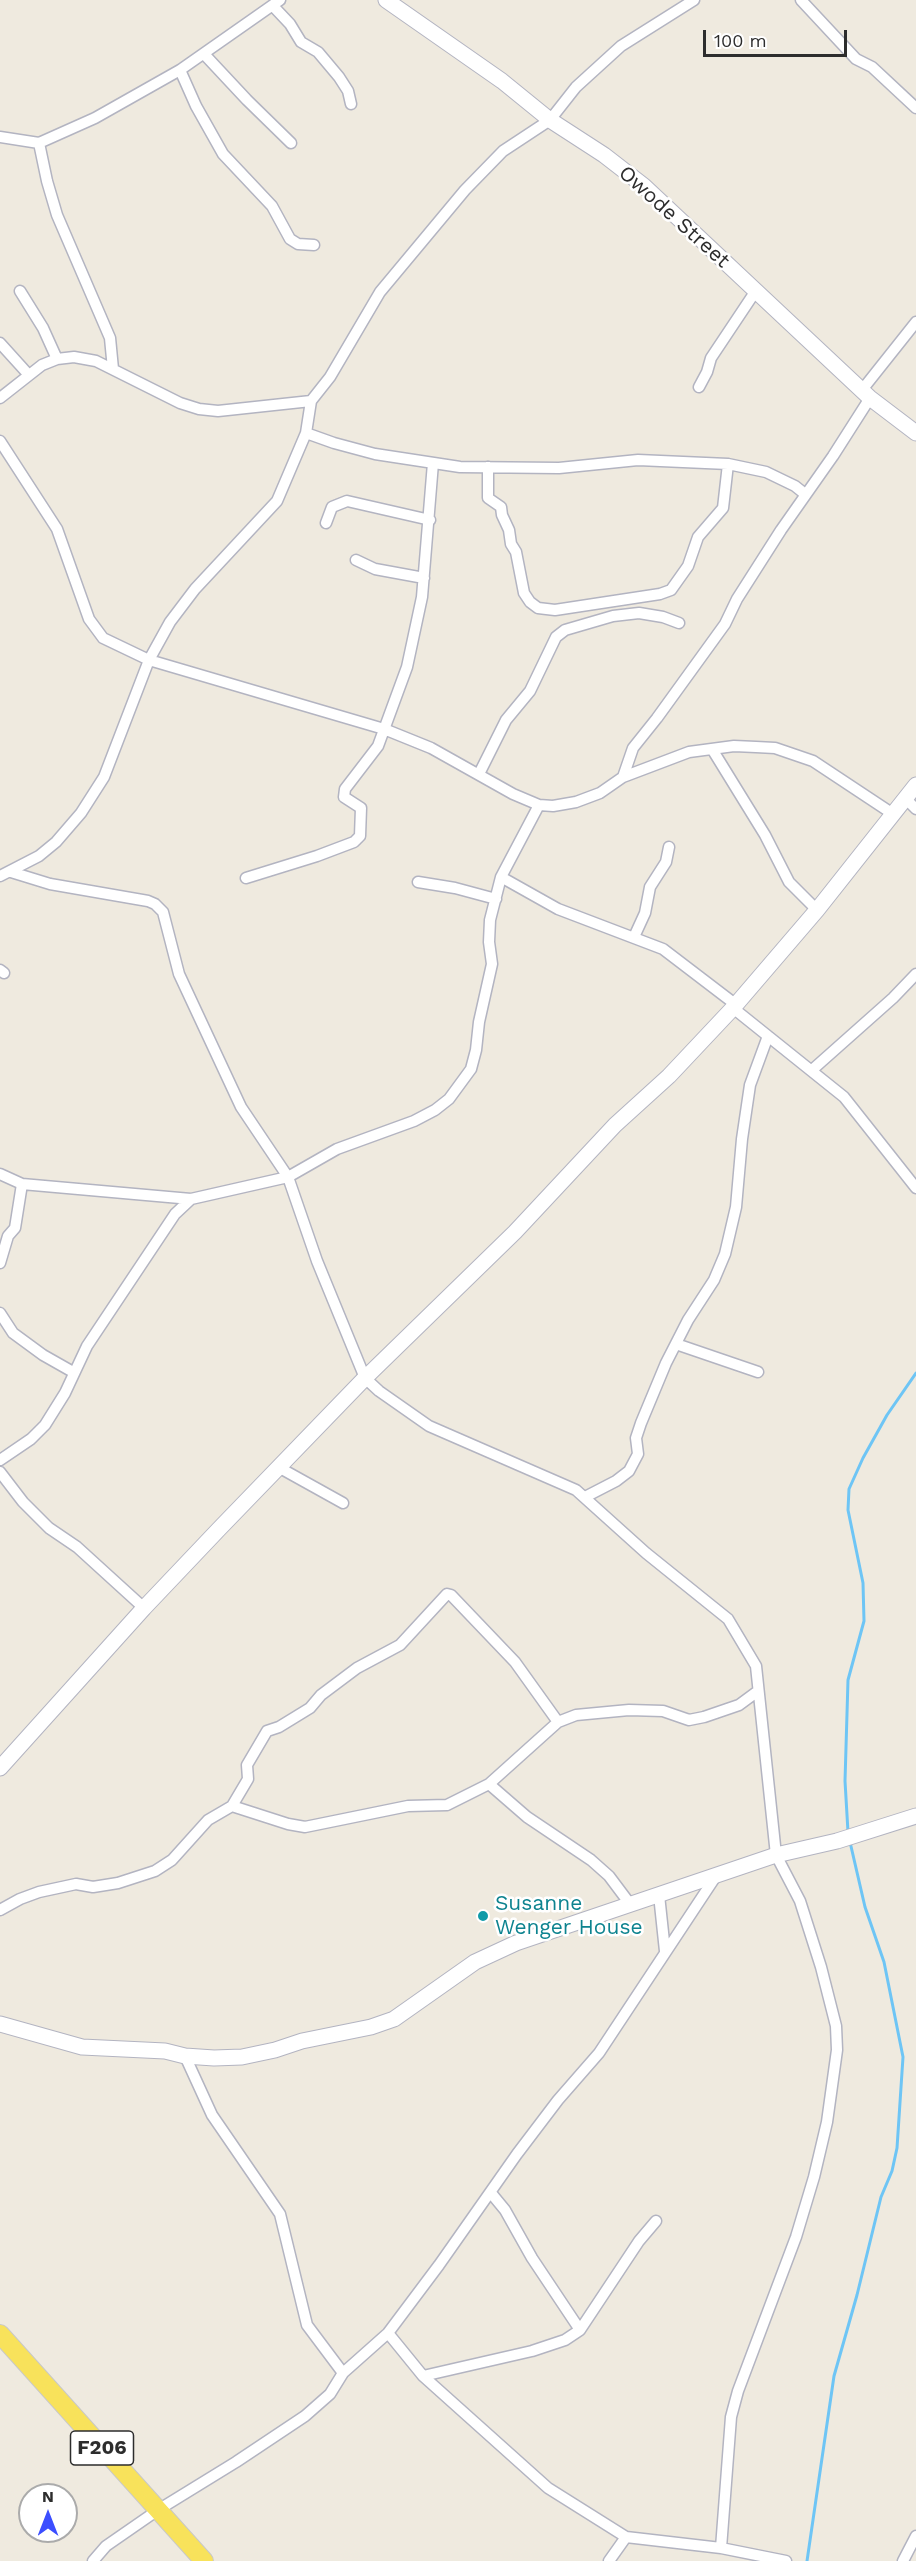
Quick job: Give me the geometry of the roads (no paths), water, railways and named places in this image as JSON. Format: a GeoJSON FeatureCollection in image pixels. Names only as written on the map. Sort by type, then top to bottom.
{"type":"FeatureCollection","features":[{"type":"Feature","properties":{"kind":"main road","name":"Owode Street"},"geometry":{"type":"LineString","coordinates":[[386,0],[502,81],[550,120],[604,155],[645,186],[866,394],[916,433]]}},
{"type":"Feature","properties":{"kind":"main road"},"geometry":{"type":"LineString","coordinates":[[0,1768],[144,1608],[365,1378],[515,1232],[615,1125],[669,1076],[818,910],[893,814],[911,804],[916,784]]}},
{"type":"Feature","properties":{"kind":"main road"},"geometry":{"type":"LineString","coordinates":[[0,2024],[82,2047],[165,2051],[185,2056],[242,2057],[275,2050],[302,2041],[370,2027],[401,2014],[474,1962],[516,1943],[776,1855],[837,1841],[916,1816]]}},
{"type":"Feature","properties":{"kind":"main road","name":"F206"},"geometry":{"type":"LineString","coordinates":[[0,2334],[204,2561]]}},
{"type":"Feature","properties":{"kind":"street"},"geometry":{"type":"LineString","coordinates":[[0,876],[39,856],[56,842],[81,813],[104,777],[149,660],[170,622],[195,589],[277,501],[306,433],[310,401],[335,369],[380,292],[465,190],[503,151],[550,120],[576,87],[621,46],[694,0]]}},
{"type":"Feature","properties":{"kind":"street"},"geometry":{"type":"LineString","coordinates":[[801,0],[856,59],[872,67],[916,108]]}},
{"type":"Feature","properties":{"kind":"street"},"geometry":{"type":"LineString","coordinates":[[0,137],[39,143],[95,118],[180,70],[277,3],[301,42],[318,52],[339,77],[348,91],[351,104]]}},
{"type":"Feature","properties":{"kind":"street"},"geometry":{"type":"LineString","coordinates":[[204,54],[254,108],[291,143]]}},
{"type":"Feature","properties":{"kind":"street"},"geometry":{"type":"LineString","coordinates":[[180,70],[195,106],[223,154],[272,206],[290,239],[298,244],[314,245]]}},
{"type":"Feature","properties":{"kind":"street"},"geometry":{"type":"LineString","coordinates":[[39,143],[57,215],[110,338],[113,369]]}},
{"type":"Feature","properties":{"kind":"street"},"geometry":{"type":"LineString","coordinates":[[20,291],[43,328],[57,359]]}},
{"type":"Feature","properties":{"kind":"street"},"geometry":{"type":"LineString","coordinates":[[699,387],[711,358],[755,292]]}},
{"type":"Feature","properties":{"kind":"street"},"geometry":{"type":"LineString","coordinates":[[623,777],[633,748],[657,718],[727,618],[805,494],[833,456],[866,394],[916,322]]}},
{"type":"Feature","properties":{"kind":"street"},"geometry":{"type":"LineString","coordinates":[[0,343],[28,374]]}},
{"type":"Feature","properties":{"kind":"street"},"geometry":{"type":"LineString","coordinates":[[0,398],[42,365],[57,359],[74,357],[96,361],[180,403],[199,409],[218,411],[310,401]]}},
{"type":"Feature","properties":{"kind":"street"},"geometry":{"type":"LineString","coordinates":[[306,433],[375,454],[433,463],[488,467],[559,468],[648,460],[728,464],[766,472],[795,486],[805,494]]}},
{"type":"Feature","properties":{"kind":"street"},"geometry":{"type":"LineString","coordinates":[[0,441],[57,529],[89,619],[104,638],[149,660],[384,729],[431,748],[513,794],[539,805],[553,806],[576,802],[600,793],[623,777],[689,752],[756,747],[775,748],[797,754],[831,771],[893,814]]}},
{"type":"Feature","properties":{"kind":"street"},"geometry":{"type":"LineString","coordinates":[[246,878],[317,856],[360,836],[361,808],[344,797],[345,789],[378,746],[407,667],[422,597],[433,463]]}},
{"type":"Feature","properties":{"kind":"street"},"geometry":{"type":"LineString","coordinates":[[488,467],[488,498],[501,507],[511,544],[516,552],[524,593],[538,608],[555,610],[660,594],[671,590],[688,566],[698,537],[723,508],[728,464]]}},
{"type":"Feature","properties":{"kind":"street"},"geometry":{"type":"LineString","coordinates":[[326,523],[332,507],[347,501],[430,520]]}},
{"type":"Feature","properties":{"kind":"street"},"geometry":{"type":"LineString","coordinates":[[356,560],[375,569],[424,578]]}},
{"type":"Feature","properties":{"kind":"street"},"geometry":{"type":"LineString","coordinates":[[479,774],[506,720],[530,691],[556,637],[565,630],[613,616],[639,613],[663,617],[679,623]]}},
{"type":"Feature","properties":{"kind":"street"},"geometry":{"type":"LineString","coordinates":[[712,749],[765,835],[789,882],[818,910]]}},
{"type":"Feature","properties":{"kind":"street"},"geometry":{"type":"LineString","coordinates":[[0,1174],[22,1184],[191,1199],[288,1178],[337,1149],[414,1121],[435,1110],[449,1099],[471,1069],[492,964],[489,942],[490,920],[501,877],[539,805]]}},
{"type":"Feature","properties":{"kind":"street"},"geometry":{"type":"LineString","coordinates":[[634,937],[645,913],[650,887],[666,862],[669,847]]}},
{"type":"Feature","properties":{"kind":"street"},"geometry":{"type":"LineString","coordinates":[[11,872],[50,884],[148,901],[163,912],[179,974],[242,1107],[288,1178],[317,1261],[365,1378],[379,1391],[429,1426],[557,1480],[585,1497],[646,1553],[728,1619],[756,1666],[774,1815],[776,1855],[800,1900],[821,1967],[836,2026],[837,2050],[827,2122],[814,2177],[792,2247],[738,2391],[731,2417],[721,2548]]}},
{"type":"Feature","properties":{"kind":"street"},"geometry":{"type":"LineString","coordinates":[[501,877],[558,909],[663,949],[844,1097],[916,1188]]}},
{"type":"Feature","properties":{"kind":"street"},"geometry":{"type":"LineString","coordinates":[[418,882],[456,888],[496,899]]}},
{"type":"Feature","properties":{"kind":"street"},"geometry":{"type":"LineString","coordinates":[[812,1070],[893,998],[916,974]]}},
{"type":"Feature","properties":{"kind":"street"},"geometry":{"type":"LineString","coordinates":[[585,1497],[629,1471],[638,1455],[636,1438],[641,1423],[676,1344],[714,1280],[725,1254],[736,1207],[750,1085],[768,1036]]}},
{"type":"Feature","properties":{"kind":"street"},"geometry":{"type":"LineString","coordinates":[[0,1263],[8,1236],[15,1228],[22,1184]]}},
{"type":"Feature","properties":{"kind":"street"},"geometry":{"type":"LineString","coordinates":[[0,1460],[31,1439],[45,1425],[65,1393],[87,1346],[175,1214],[191,1199]]}},
{"type":"Feature","properties":{"kind":"street"},"geometry":{"type":"LineString","coordinates":[[0,1313],[13,1334],[73,1372]]}},
{"type":"Feature","properties":{"kind":"street"},"geometry":{"type":"LineString","coordinates":[[676,1344],[758,1372]]}},
{"type":"Feature","properties":{"kind":"street"},"geometry":{"type":"LineString","coordinates":[[280,1468],[343,1503]]}},
{"type":"Feature","properties":{"kind":"street"},"geometry":{"type":"LineString","coordinates":[[0,1472],[22,1502],[49,1528],[76,1547],[144,1608]]}},
{"type":"Feature","properties":{"kind":"street"},"geometry":{"type":"LineString","coordinates":[[0,1910],[39,1892],[76,1884],[93,1887],[118,1883],[155,1871],[172,1860],[208,1820],[232,1806],[248,1779],[247,1765],[267,1731],[279,1727],[310,1708],[321,1695],[357,1668],[400,1645],[447,1594],[451,1595],[515,1662],[558,1722]]}},
{"type":"Feature","properties":{"kind":"street"},"geometry":{"type":"LineString","coordinates":[[232,1806],[288,1824],[305,1827],[408,1806],[447,1805],[489,1784],[558,1722],[576,1715],[629,1710],[663,1711],[689,1720],[739,1705],[758,1692]]}},
{"type":"Feature","properties":{"kind":"street"},"geometry":{"type":"LineString","coordinates":[[489,1784],[527,1817],[591,1860],[609,1876],[630,1904]]}},
{"type":"Feature","properties":{"kind":"street"},"geometry":{"type":"LineString","coordinates":[[93,2561],[106,2546],[158,2510],[236,2463],[304,2416],[330,2394],[343,2373],[388,2332],[558,2100],[599,2054],[716,1876]]}},
{"type":"Feature","properties":{"kind":"street"},"geometry":{"type":"LineString","coordinates":[[659,1895],[665,1951]]}},
{"type":"Feature","properties":{"kind":"street"},"geometry":{"type":"LineString","coordinates":[[185,2056],[212,2115],[231,2145],[270,2195],[280,2214],[307,2325],[343,2373]]}},
{"type":"Feature","properties":{"kind":"street"},"geometry":{"type":"LineString","coordinates":[[491,2193],[505,2210],[532,2258],[580,2330]]}},
{"type":"Feature","properties":{"kind":"street"},"geometry":{"type":"LineString","coordinates":[[423,2376],[532,2351],[565,2340],[580,2330],[639,2241],[656,2221]]}},
{"type":"Feature","properties":{"kind":"street"},"geometry":{"type":"LineString","coordinates":[[388,2332],[423,2376],[548,2488],[626,2537],[721,2548],[786,2561]]}},
{"type":"Feature","properties":{"kind":"street"},"geometry":{"type":"LineString","coordinates":[[903,2561],[916,2536]]}},
{"type":"Feature","properties":{"kind":"street"},"geometry":{"type":"LineString","coordinates":[[609,2561],[626,2537]]}},
{"type":"Feature","properties":{"kind":"waterway"},"geometry":{"type":"LineString","coordinates":[[848,1832],[845,1781],[848,1680],[864,1621],[863,1583],[848,1510],[849,1489],[887,1415],[916,1373]]}},
{"type":"Feature","properties":{"kind":"waterway"},"geometry":{"type":"LineString","coordinates":[[807,2561],[834,2376],[881,2197],[892,2171],[897,2148],[903,2057],[884,1962],[865,1907],[850,1842]]}},
{"type":"Feature","properties":{"kind":"place","name":"Susanne Wenger House"},"geometry":{"type":"Point","coordinates":[483,1916]}}]}
